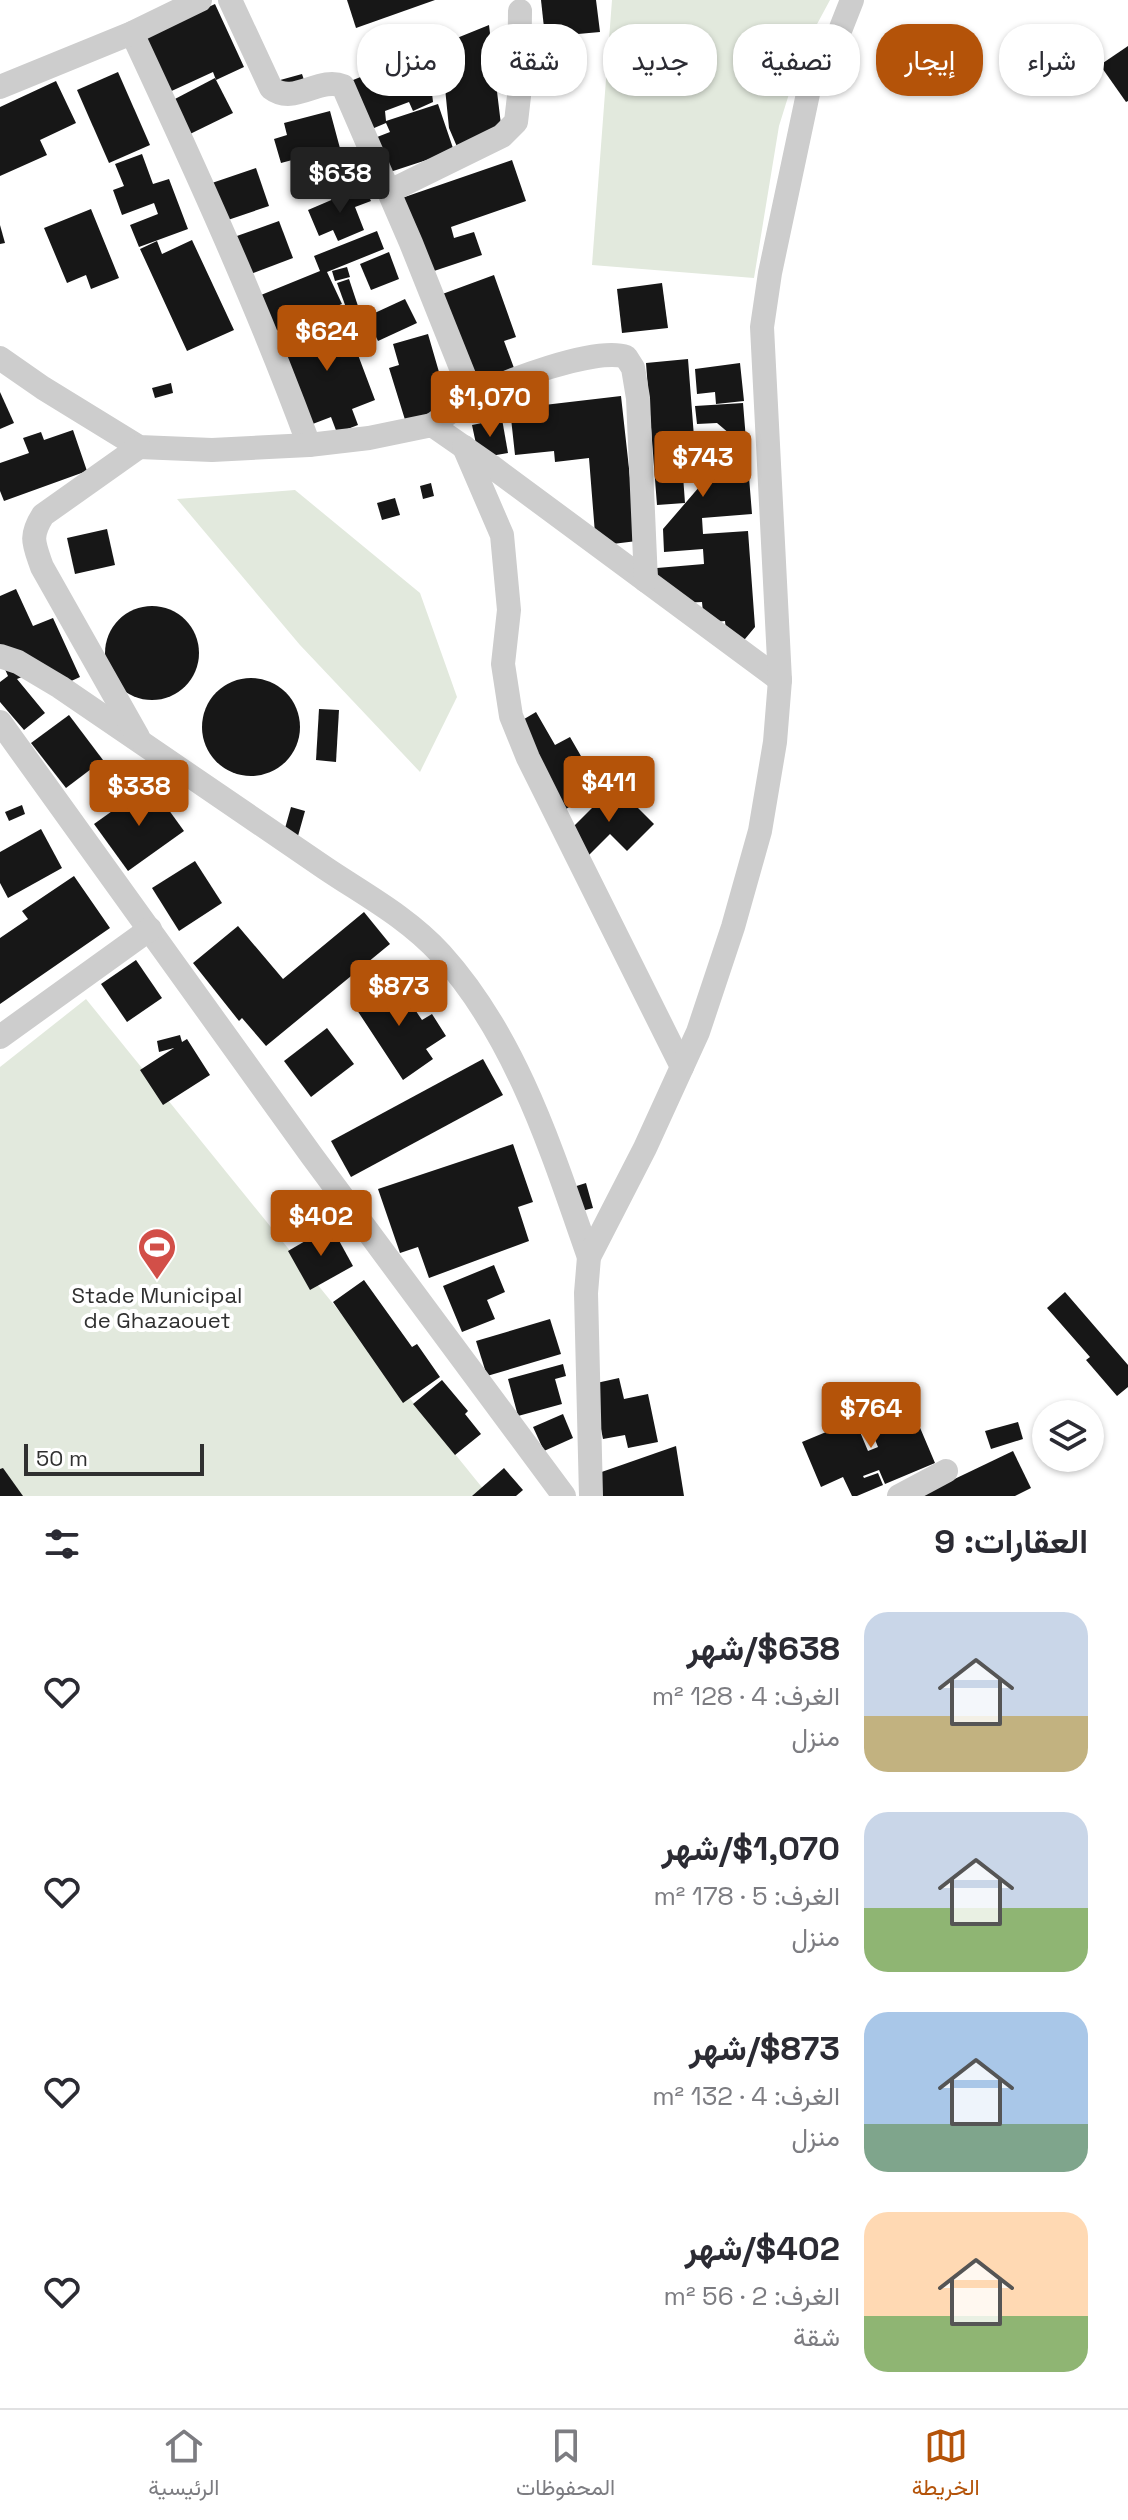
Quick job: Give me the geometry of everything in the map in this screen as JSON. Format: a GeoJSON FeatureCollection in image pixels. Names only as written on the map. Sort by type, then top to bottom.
{"type":"FeatureCollection","features":[{"type":"Feature","properties":{"kind":"street"},"geometry":{"type":"LineString","coordinates":[[0,87],[132,33],[200,0]]}},
{"type":"Feature","properties":{"kind":"street"},"geometry":{"type":"LineString","coordinates":[[230,0],[271,88],[279,94],[288,95],[331,83],[343,86],[390,191],[473,398]]}},
{"type":"Feature","properties":{"kind":"street"},"geometry":{"type":"LineString","coordinates":[[591,1496],[586,1293],[589,1257],[645,1148],[698,1032],[733,927],[760,831],[775,742],[780,680],[762,327],[770,273],[809,89],[852,0]]}},
{"type":"Feature","properties":{"kind":"street"},"geometry":{"type":"LineString","coordinates":[[390,191],[502,136],[516,122],[520,11]]}},
{"type":"Feature","properties":{"kind":"street"},"geometry":{"type":"LineString","coordinates":[[132,33],[188,153],[288,388],[309,445]]}},
{"type":"Feature","properties":{"kind":"street"},"geometry":{"type":"LineString","coordinates":[[0,358],[139,447],[212,450],[309,445],[369,438],[432,425],[473,398],[544,369],[603,355],[626,357],[633,368],[638,398],[646,581]]}},
{"type":"Feature","properties":{"kind":"street"},"geometry":{"type":"LineString","coordinates":[[432,425],[780,680]]}},
{"type":"Feature","properties":{"kind":"street"},"geometry":{"type":"LineString","coordinates":[[139,447],[43,515],[34,528],[33,540],[42,567],[142,743]]}},
{"type":"Feature","properties":{"kind":"street"},"geometry":{"type":"LineString","coordinates":[[464,447],[502,535],[509,610],[503,664],[511,716],[528,758],[682,1067]]}},
{"type":"Feature","properties":{"kind":"street"},"geometry":{"type":"LineString","coordinates":[[0,656],[18,662],[60,687],[401,916],[441,955],[485,1013],[511,1060],[546,1135],[589,1257]]}},
{"type":"Feature","properties":{"kind":"street"},"geometry":{"type":"LineString","coordinates":[[0,722],[312,1156],[564,1496]]}},
{"type":"Feature","properties":{"kind":"street"},"geometry":{"type":"LineString","coordinates":[[0,1037],[150,929]]}},
{"type":"Feature","properties":{"kind":"street"},"geometry":{"type":"LineString","coordinates":[[899,1496],[946,1471]]}},
{"type":"Feature","properties":{"kind":"shaded area"},"geometry":{"type":"Polygon","coordinates":[[[612,0],[830,0],[817,24],[733,24],[733,96],[788,96],[779,126],[754,278],[592,265],[605,96],[717,96],[717,24],[610,24],[612,0]]]}},
{"type":"Feature","properties":{"kind":"shaded area"},"geometry":{"type":"Polygon","coordinates":[[[295,490],[420,593],[457,697],[420,772],[300,645],[177,499],[295,490]]]}},
{"type":"Feature","properties":{"kind":"shaded area","name":"Stade Municipal de Ghazaouet"},"geometry":{"type":"Polygon","coordinates":[[[86,999],[489,1496],[0,1496],[0,1067],[86,999]]]}},
{"type":"Feature","properties":{"kind":"building"},"geometry":{"type":"Polygon","coordinates":[[[347,0],[435,0],[367,24],[357,24],[356,28],[347,0]]]}},
{"type":"Feature","properties":{"kind":"building"},"geometry":{"type":"Polygon","coordinates":[[[541,0],[596,0],[600,32],[587,33],[587,24],[544,24],[541,0]]]}},
{"type":"Feature","properties":{"kind":"building"},"geometry":{"type":"Polygon","coordinates":[[[215,4],[244,67],[216,80],[213,72],[165,94],[140,39],[215,4]]]}},
{"type":"Feature","properties":{"kind":"building"},"geometry":{"type":"Polygon","coordinates":[[[481,28],[481,96],[498,96],[502,133],[458,149],[449,128],[446,96],[465,96],[465,35],[481,28]]]}},
{"type":"Feature","properties":{"kind":"building"},"geometry":{"type":"Polygon","coordinates":[[[1128,46],[1128,101],[1104,71],[1104,62],[1128,46]]]}},
{"type":"Feature","properties":{"kind":"building"},"geometry":{"type":"Polygon","coordinates":[[[118,72],[150,145],[109,163],[77,90],[118,72]]]}},
{"type":"Feature","properties":{"kind":"building"},"geometry":{"type":"Polygon","coordinates":[[[302,74],[306,86],[273,82],[302,74]]]}},
{"type":"Feature","properties":{"kind":"building"},"geometry":{"type":"Polygon","coordinates":[[[215,78],[233,113],[190,134],[173,100],[215,78]]]}},
{"type":"Feature","properties":{"kind":"building"},"geometry":{"type":"Polygon","coordinates":[[[357,78],[357,96],[432,96],[433,102],[413,111],[409,102],[385,111],[386,121],[438,104],[454,151],[384,174],[372,139],[390,132],[386,123],[367,131],[348,82],[357,78]]]}},
{"type":"Feature","properties":{"kind":"building"},"geometry":{"type":"Polygon","coordinates":[[[56,81],[76,123],[40,140],[47,155],[0,176],[0,107],[56,81]]]}},
{"type":"Feature","properties":{"kind":"building"},"geometry":{"type":"Polygon","coordinates":[[[330,111],[341,152],[297,164],[296,159],[281,163],[274,139],[287,135],[284,123],[330,111]]]}},
{"type":"Feature","properties":{"kind":"building"},"geometry":{"type":"Polygon","coordinates":[[[142,154],[153,184],[169,179],[188,229],[139,247],[130,225],[158,214],[154,203],[122,215],[113,190],[124,186],[115,164],[142,154]]]}},
{"type":"Feature","properties":{"kind":"building"},"geometry":{"type":"Polygon","coordinates":[[[343,155],[353,179],[315,195],[305,171],[343,155]]]}},
{"type":"Feature","properties":{"kind":"building"},"geometry":{"type":"Polygon","coordinates":[[[512,160],[526,201],[451,227],[454,238],[474,232],[482,255],[425,274],[399,199],[512,160]]]}},
{"type":"Feature","properties":{"kind":"building"},"geometry":{"type":"Polygon","coordinates":[[[256,168],[269,206],[222,222],[209,184],[256,168]]]}},
{"type":"Feature","properties":{"kind":"building"},"geometry":{"type":"Polygon","coordinates":[[[364,186],[371,201],[355,207],[364,230],[338,241],[333,230],[319,236],[308,210],[364,186]]]}},
{"type":"Feature","properties":{"kind":"building"},"geometry":{"type":"Polygon","coordinates":[[[91,209],[119,278],[91,289],[86,275],[67,283],[44,228],[91,209]]]}},
{"type":"Feature","properties":{"kind":"building"},"geometry":{"type":"Polygon","coordinates":[[[279,221],[293,258],[248,275],[234,237],[279,221]]]}},
{"type":"Feature","properties":{"kind":"building"},"geometry":{"type":"Polygon","coordinates":[[[0,225],[5,243],[0,244],[0,225]]]}},
{"type":"Feature","properties":{"kind":"building"},"geometry":{"type":"Polygon","coordinates":[[[377,231],[384,249],[327,272],[342,304],[276,331],[261,295],[320,271],[314,256],[377,231]]]}},
{"type":"Feature","properties":{"kind":"building"},"geometry":{"type":"Polygon","coordinates":[[[192,240],[234,330],[187,351],[140,249],[157,241],[162,254],[192,240]]]}},
{"type":"Feature","properties":{"kind":"building"},"geometry":{"type":"Polygon","coordinates":[[[389,252],[399,279],[371,290],[360,264],[389,252]]]}},
{"type":"Feature","properties":{"kind":"building"},"geometry":{"type":"Polygon","coordinates":[[[347,267],[350,277],[335,281],[332,271],[347,267]]]}},
{"type":"Feature","properties":{"kind":"building"},"geometry":{"type":"Polygon","coordinates":[[[494,275],[516,337],[504,341],[514,368],[469,385],[437,296],[494,275]]]}},
{"type":"Feature","properties":{"kind":"building"},"geometry":{"type":"Polygon","coordinates":[[[349,279],[359,309],[348,313],[337,283],[349,279]]]}},
{"type":"Feature","properties":{"kind":"building"},"geometry":{"type":"Polygon","coordinates":[[[662,283],[668,328],[622,333],[617,289],[662,283]]]}},
{"type":"Feature","properties":{"kind":"building"},"geometry":{"type":"Polygon","coordinates":[[[405,299],[417,323],[378,341],[366,317],[405,299]]]}},
{"type":"Feature","properties":{"kind":"building"},"geometry":{"type":"Polygon","coordinates":[[[343,315],[375,400],[352,409],[358,425],[337,433],[331,417],[310,425],[276,333],[307,322],[312,334],[307,335],[311,345],[326,340],[320,323],[343,315]]]}},
{"type":"Feature","properties":{"kind":"building"},"geometry":{"type":"Polygon","coordinates":[[[428,334],[450,410],[406,423],[389,368],[399,365],[393,344],[428,334]]]}},
{"type":"Feature","properties":{"kind":"building"},"geometry":{"type":"Polygon","coordinates":[[[688,359],[694,437],[730,434],[717,423],[697,424],[695,406],[743,403],[752,514],[702,518],[703,534],[748,531],[755,627],[745,639],[727,641],[725,621],[704,623],[702,602],[680,603],[658,584],[657,568],[704,564],[703,549],[664,552],[663,529],[700,486],[698,463],[681,448],[685,503],[657,505],[646,363],[688,359]]]}},
{"type":"Feature","properties":{"kind":"building"},"geometry":{"type":"Polygon","coordinates":[[[740,363],[744,401],[716,404],[715,392],[697,394],[695,369],[740,363]]]}},
{"type":"Feature","properties":{"kind":"building"},"geometry":{"type":"Polygon","coordinates":[[[171,383],[173,393],[155,398],[152,388],[171,383]]]}},
{"type":"Feature","properties":{"kind":"building"},"geometry":{"type":"Polygon","coordinates":[[[0,392],[14,423],[0,429],[0,392]]]}},
{"type":"Feature","properties":{"kind":"building"},"geometry":{"type":"Polygon","coordinates":[[[621,396],[637,541],[596,546],[589,458],[555,462],[554,451],[515,455],[510,409],[621,396]]]}},
{"type":"Feature","properties":{"kind":"building"},"geometry":{"type":"Polygon","coordinates":[[[502,419],[508,453],[479,458],[472,425],[502,419]]]}},
{"type":"Feature","properties":{"kind":"building"},"geometry":{"type":"Polygon","coordinates":[[[73,430],[87,471],[4,501],[0,491],[0,463],[29,453],[23,438],[41,432],[44,440],[73,430]]]}},
{"type":"Feature","properties":{"kind":"building"},"geometry":{"type":"Polygon","coordinates":[[[431,483],[434,496],[423,499],[420,486],[431,483]]]}},
{"type":"Feature","properties":{"kind":"building"},"geometry":{"type":"Polygon","coordinates":[[[395,498],[400,515],[382,520],[377,503],[395,498]]]}},
{"type":"Feature","properties":{"kind":"building"},"geometry":{"type":"Polygon","coordinates":[[[107,529],[115,565],[75,574],[67,538],[107,529]]]}},
{"type":"Feature","properties":{"kind":"building"},"geometry":{"type":"Polygon","coordinates":[[[16,589],[33,626],[53,618],[80,677],[56,688],[46,667],[17,679],[45,713],[24,730],[0,702],[0,682],[8,676],[0,658],[0,596],[16,589]]]}},
{"type":"Feature","properties":{"kind":"building"},"geometry":{"type":"Polygon","coordinates":[[[152,606],[170,609],[185,620],[196,635],[199,653],[196,671],[185,686],[170,697],[152,700],[134,697],[119,686],[108,671],[105,653],[108,635],[119,620],[134,609],[152,606]]]}},
{"type":"Feature","properties":{"kind":"building"},"geometry":{"type":"Polygon","coordinates":[[[251,678],[270,682],[286,692],[296,708],[300,727],[296,746],[286,762],[270,772],[251,776],[232,772],[216,762],[206,746],[202,727],[206,708],[216,692],[232,682],[251,678]]]}},
{"type":"Feature","properties":{"kind":"building"},"geometry":{"type":"Polygon","coordinates":[[[319,709],[339,710],[336,762],[316,760],[319,709]]]}},
{"type":"Feature","properties":{"kind":"building"},"geometry":{"type":"Polygon","coordinates":[[[536,712],[555,745],[570,737],[600,789],[559,813],[509,728],[536,712]]]}},
{"type":"Feature","properties":{"kind":"building"},"geometry":{"type":"Polygon","coordinates":[[[69,715],[103,760],[66,788],[31,743],[69,715]]]}},
{"type":"Feature","properties":{"kind":"building"},"geometry":{"type":"Polygon","coordinates":[[[150,784],[184,831],[128,871],[94,824],[150,784]]]}},
{"type":"Feature","properties":{"kind":"building"},"geometry":{"type":"Polygon","coordinates":[[[615,785],[654,824],[627,851],[610,834],[585,859],[563,837],[615,785]]]}},
{"type":"Feature","properties":{"kind":"building"},"geometry":{"type":"Polygon","coordinates":[[[22,805],[25,814],[9,821],[5,812],[22,805]]]}},
{"type":"Feature","properties":{"kind":"building"},"geometry":{"type":"Polygon","coordinates":[[[291,807],[305,811],[298,836],[284,832],[291,807]]]}},
{"type":"Feature","properties":{"kind":"building"},"geometry":{"type":"Polygon","coordinates":[[[41,829],[62,868],[8,898],[0,883],[0,852],[41,829]]]}},
{"type":"Feature","properties":{"kind":"building"},"geometry":{"type":"Polygon","coordinates":[[[195,861],[222,903],[179,931],[152,888],[195,861]]]}},
{"type":"Feature","properties":{"kind":"building"},"geometry":{"type":"Polygon","coordinates":[[[74,876],[110,928],[0,1004],[0,938],[28,919],[22,911],[74,876]]]}},
{"type":"Feature","properties":{"kind":"building"},"geometry":{"type":"Polygon","coordinates":[[[364,912],[390,944],[266,1046],[242,1018],[239,1021],[193,963],[238,926],[283,979],[364,912]]]}},
{"type":"Feature","properties":{"kind":"building"},"geometry":{"type":"Polygon","coordinates":[[[136,960],[162,998],[127,1022],[101,984],[136,960]]]}},
{"type":"Feature","properties":{"kind":"building"},"geometry":{"type":"Polygon","coordinates":[[[393,977],[422,1020],[432,1014],[446,1036],[426,1049],[433,1059],[403,1080],[353,1004],[393,977]]]}},
{"type":"Feature","properties":{"kind":"building"},"geometry":{"type":"Polygon","coordinates":[[[327,1028],[354,1064],[311,1097],[284,1061],[327,1028]]]}},
{"type":"Feature","properties":{"kind":"building"},"geometry":{"type":"Polygon","coordinates":[[[180,1035],[182,1042],[187,1039],[210,1075],[163,1105],[140,1070],[174,1048],[159,1052],[157,1041],[180,1035]]]}},
{"type":"Feature","properties":{"kind":"building"},"geometry":{"type":"Polygon","coordinates":[[[483,1059],[503,1095],[351,1177],[331,1141],[483,1059]]]}},
{"type":"Feature","properties":{"kind":"building"},"geometry":{"type":"Polygon","coordinates":[[[513,1144],[533,1202],[518,1207],[529,1241],[429,1278],[418,1247],[400,1253],[378,1189],[513,1144]]]}},
{"type":"Feature","properties":{"kind":"building"},"geometry":{"type":"Polygon","coordinates":[[[586,1183],[593,1208],[574,1213],[567,1189],[586,1183]]]}},
{"type":"Feature","properties":{"kind":"building"},"geometry":{"type":"Polygon","coordinates":[[[331,1226],[353,1266],[310,1290],[288,1251],[331,1226]]]}},
{"type":"Feature","properties":{"kind":"building"},"geometry":{"type":"Polygon","coordinates":[[[494,1265],[505,1292],[487,1300],[495,1319],[462,1332],[443,1286],[494,1265]]]}},
{"type":"Feature","properties":{"kind":"building"},"geometry":{"type":"Polygon","coordinates":[[[364,1280],[412,1347],[417,1344],[440,1377],[403,1403],[333,1302],[364,1280]]]}},
{"type":"Feature","properties":{"kind":"building"},"geometry":{"type":"Polygon","coordinates":[[[1065,1292],[1128,1365],[1128,1387],[1117,1396],[1086,1360],[1090,1357],[1047,1308],[1065,1292]]]}},
{"type":"Feature","properties":{"kind":"building"},"geometry":{"type":"Polygon","coordinates":[[[550,1319],[561,1354],[487,1376],[476,1341],[550,1319]]]}},
{"type":"Feature","properties":{"kind":"building"},"geometry":{"type":"Polygon","coordinates":[[[563,1364],[566,1376],[555,1379],[562,1404],[518,1416],[508,1379],[563,1364]]]}},
{"type":"Feature","properties":{"kind":"building"},"geometry":{"type":"Polygon","coordinates":[[[619,1378],[624,1399],[648,1394],[658,1442],[628,1448],[625,1435],[603,1439],[592,1384],[619,1378]]]}},
{"type":"Feature","properties":{"kind":"building"},"geometry":{"type":"Polygon","coordinates":[[[442,1380],[468,1411],[465,1414],[481,1434],[455,1455],[413,1404],[442,1380]]]}},
{"type":"Feature","properties":{"kind":"building"},"geometry":{"type":"Polygon","coordinates":[[[907,1397],[935,1463],[885,1484],[879,1470],[863,1476],[878,1473],[883,1485],[857,1496],[852,1496],[843,1477],[821,1487],[802,1442],[855,1420],[868,1451],[878,1447],[865,1415],[907,1397]]]}},
{"type":"Feature","properties":{"kind":"building"},"geometry":{"type":"Polygon","coordinates":[[[563,1414],[573,1438],[544,1451],[533,1427],[563,1414]]]}},
{"type":"Feature","properties":{"kind":"building"},"geometry":{"type":"Polygon","coordinates":[[[1018,1422],[1023,1439],[991,1449],[985,1431],[1018,1422]]]}},
{"type":"Feature","properties":{"kind":"building"},"geometry":{"type":"Polygon","coordinates":[[[676,1446],[684,1496],[597,1496],[593,1475],[676,1446]]]}},
{"type":"Feature","properties":{"kind":"building"},"geometry":{"type":"Polygon","coordinates":[[[1013,1451],[1031,1488],[1015,1496],[919,1496],[1013,1451]]]}},
{"type":"Feature","properties":{"kind":"building"},"geometry":{"type":"Polygon","coordinates":[[[3,1468],[23,1496],[0,1496],[0,1469],[3,1468]]]}},
{"type":"Feature","properties":{"kind":"building"},"geometry":{"type":"Polygon","coordinates":[[[504,1468],[523,1490],[516,1496],[472,1496],[504,1468]]]}},
{"type":"Feature","properties":{"kind":"place","name":"Stade Municipal de Ghazaouet"},"geometry":{"type":"Point","coordinates":[157,1281]}}]}
